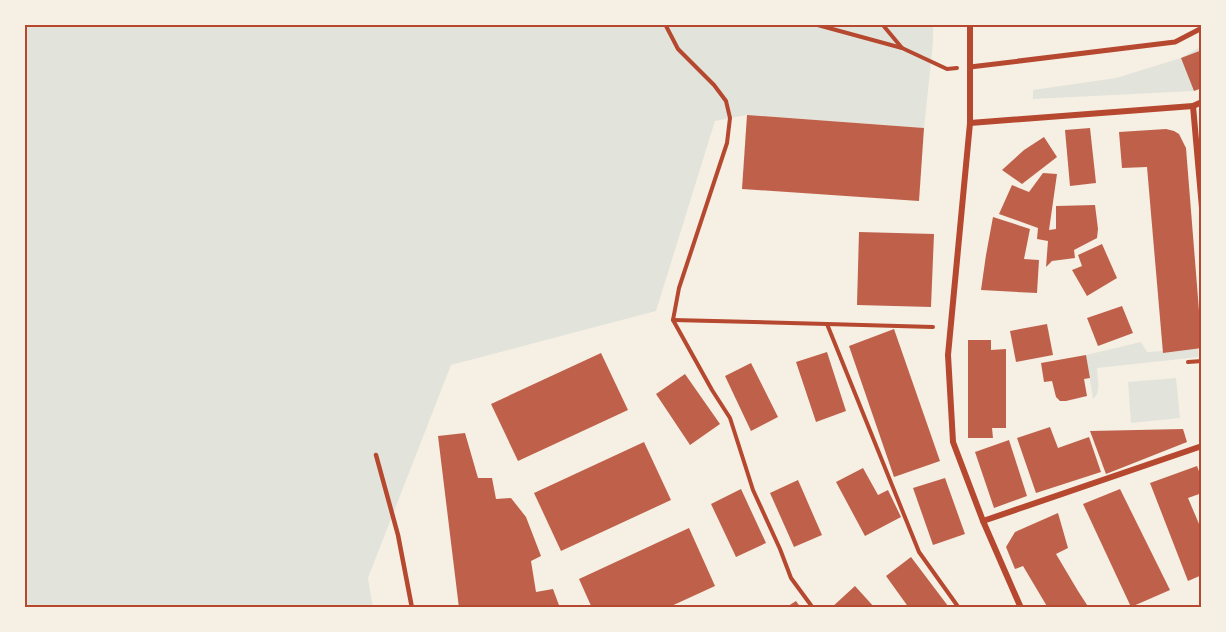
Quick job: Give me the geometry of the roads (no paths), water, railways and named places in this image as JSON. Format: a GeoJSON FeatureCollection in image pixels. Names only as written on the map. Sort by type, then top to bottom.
{"type":"FeatureCollection","features":[{"type":"Feature","properties":{"kind":"street"},"geometry":{"type":"LineString","coordinates":[[970,24],[970,123],[948,355],[953,442],[983,521],[1021,608]]}},
{"type":"Feature","properties":{"kind":"street"},"geometry":{"type":"LineString","coordinates":[[970,67],[1175,42],[1202,28]]}},
{"type":"Feature","properties":{"kind":"street"},"geometry":{"type":"LineString","coordinates":[[970,123],[1193,106],[1202,102]]}},
{"type":"Feature","properties":{"kind":"street"},"geometry":{"type":"LineString","coordinates":[[1193,106],[1202,208]]}},
{"type":"Feature","properties":{"kind":"street"},"geometry":{"type":"LineString","coordinates":[[983,521],[1202,446]]}},
{"type":"Feature","properties":{"kind":"lane"},"geometry":{"type":"LineString","coordinates":[[376,455],[398,535],[412,608]]}}]}
